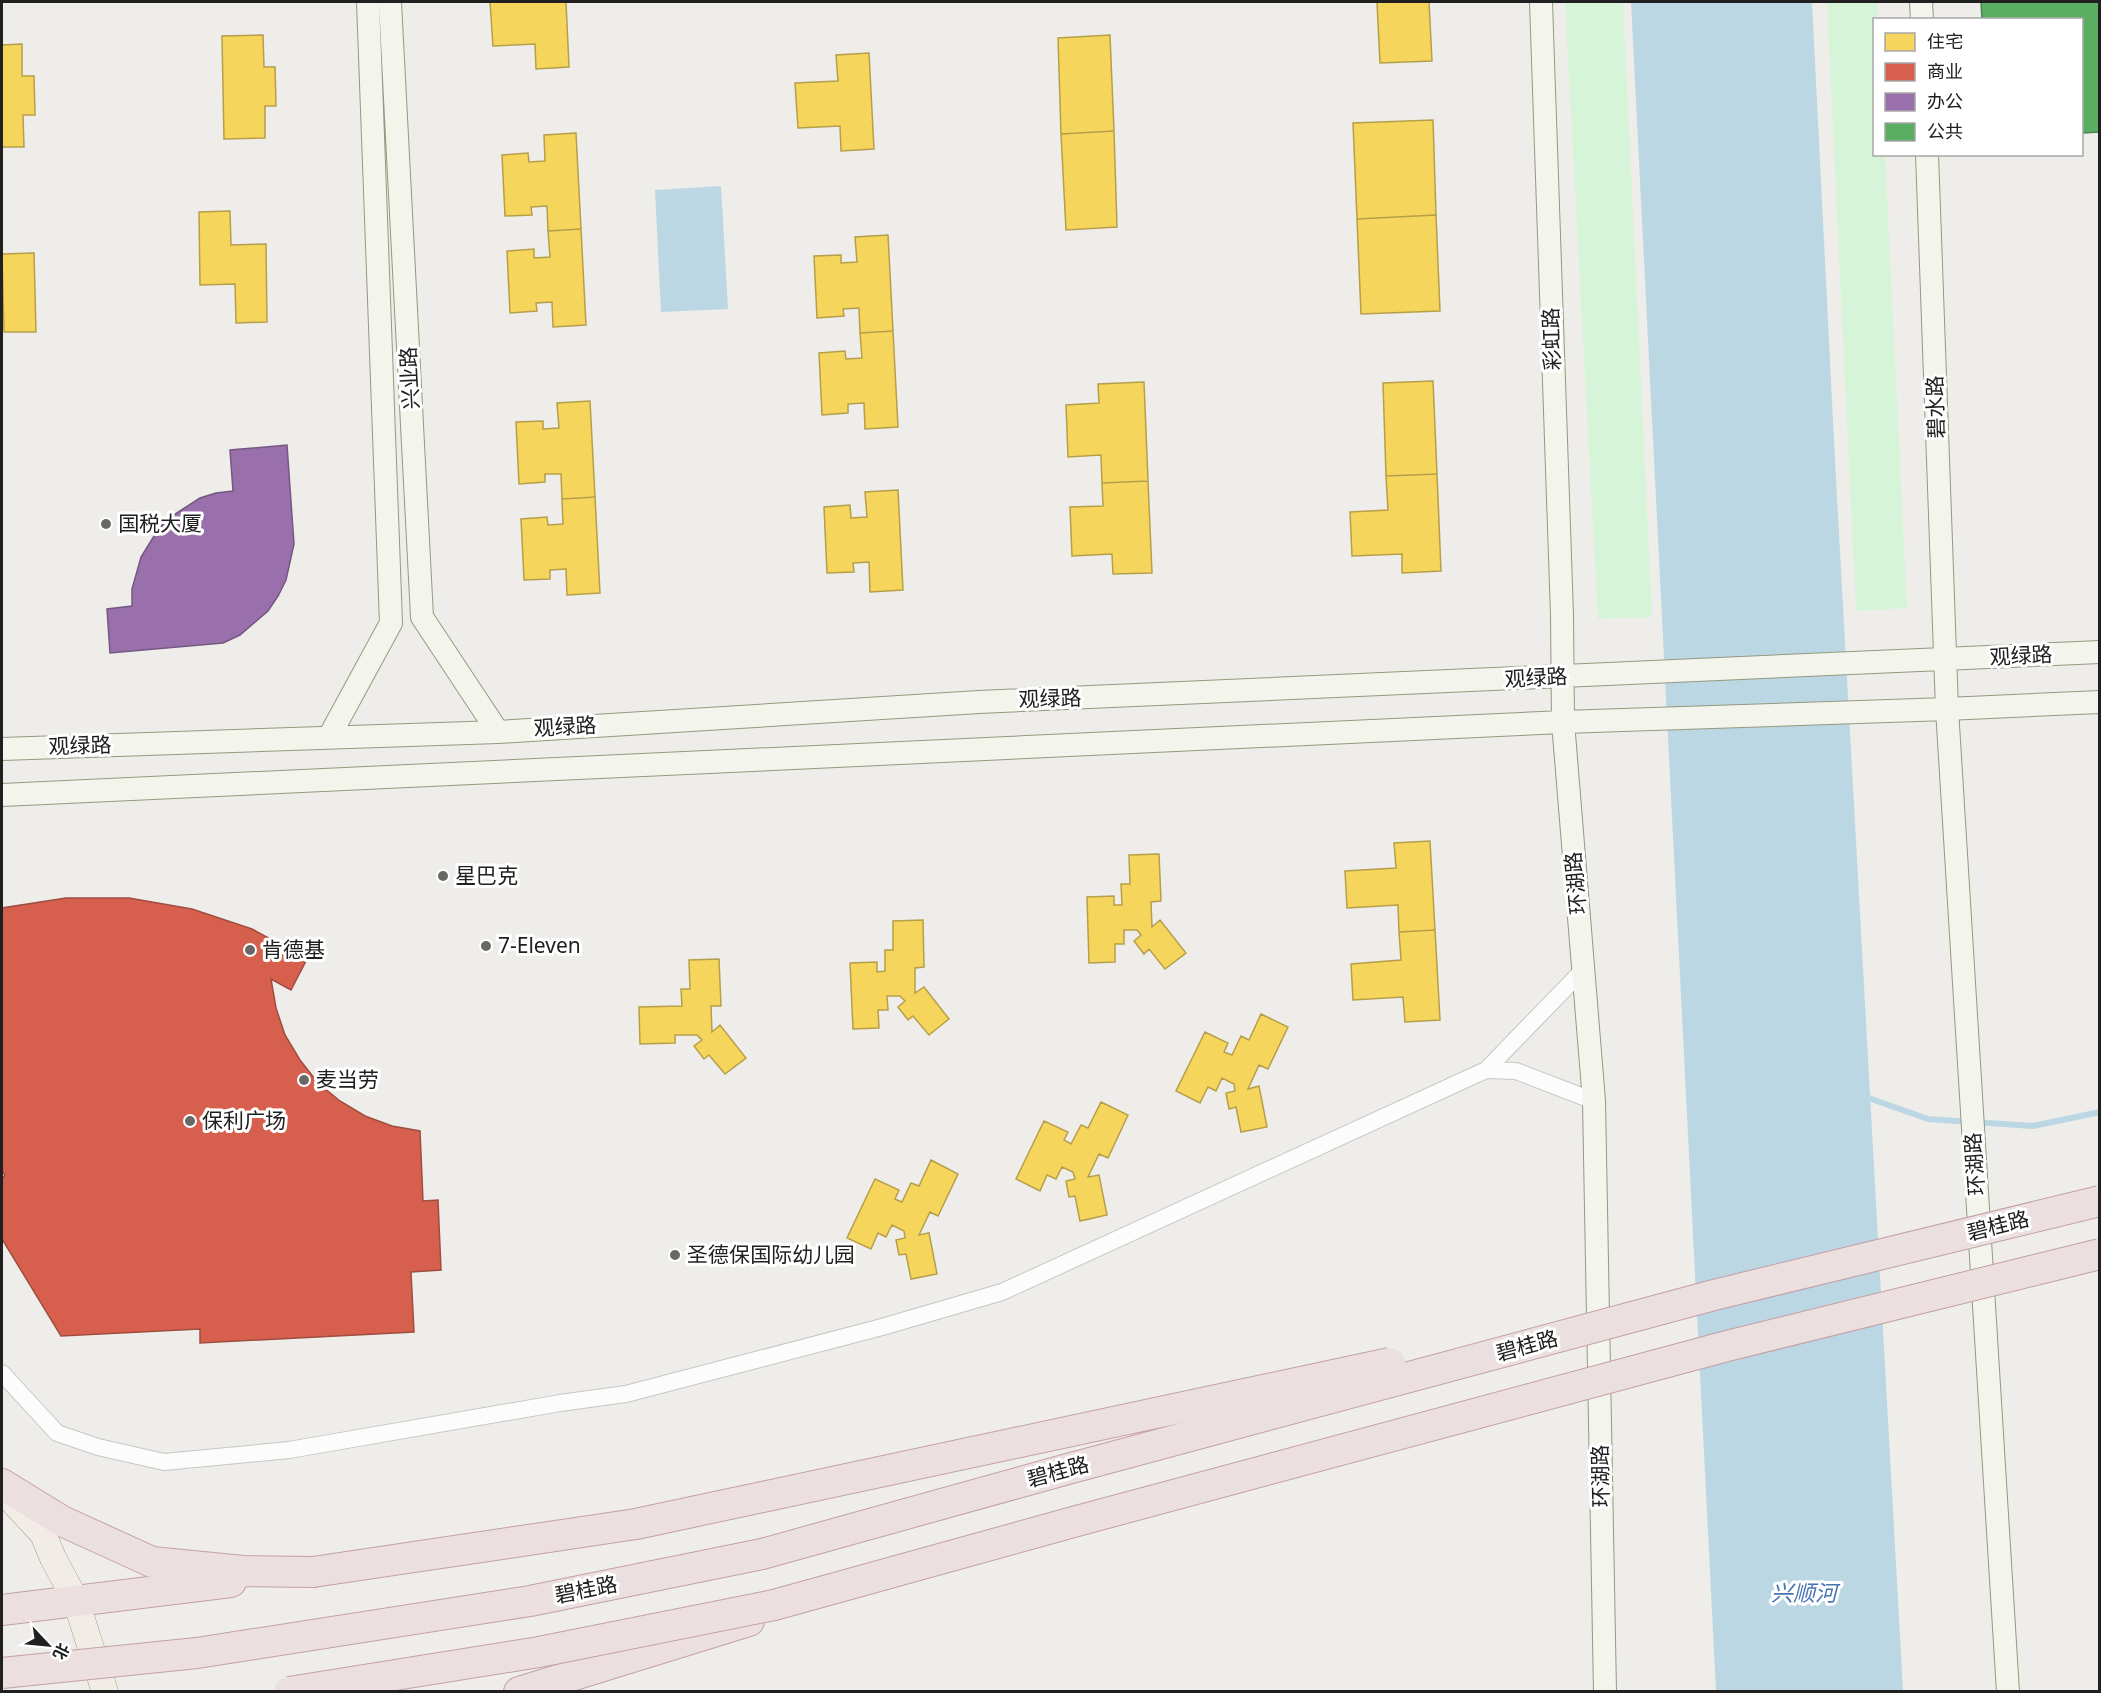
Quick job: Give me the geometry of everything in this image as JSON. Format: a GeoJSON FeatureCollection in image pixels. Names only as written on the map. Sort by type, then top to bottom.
{"type":"FeatureCollection","features":[{"type":"Feature","properties":{"kind":"highway","name":"碧桂路"},"geometry":{"type":"LineString","coordinates":[[2,1672],[197,1653],[530,1601],[762,1554],[1075,1467],[1762,1284],[2100,1200]]}},
{"type":"Feature","properties":{"kind":"highway"},"geometry":{"type":"LineString","coordinates":[[289,1692],[539,1652],[774,1605],[1727,1346],[2100,1254]]}},
{"type":"Feature","properties":{"kind":"highway"},"geometry":{"type":"LineString","coordinates":[[2,1610],[313,1572],[636,1524],[1762,1284]]}},
{"type":"Feature","properties":{"kind":"highway"},"geometry":{"type":"LineString","coordinates":[[2,1484],[63,1521],[152,1562],[243,1572],[313,1572]]}},
{"type":"Feature","properties":{"kind":"highway"},"geometry":{"type":"LineString","coordinates":[[519,1692],[1077,1521]]}},
{"type":"Feature","properties":{"kind":"main road","name":"兴业路"},"geometry":{"type":"LineString","coordinates":[[329,737],[391,623],[368,2]]}},
{"type":"Feature","properties":{"kind":"main road","name":"兴业路"},"geometry":{"type":"LineString","coordinates":[[390,2],[422,617],[498,732]]}},
{"type":"Feature","properties":{"kind":"main road","name":"彩虹路"},"geometry":{"type":"LineString","coordinates":[[1541,2],[1563,722]]}},
{"type":"Feature","properties":{"kind":"main road"},"geometry":{"type":"LineString","coordinates":[[1922,2],[1922,18]]}},
{"type":"Feature","properties":{"kind":"main road","name":"碧水路"},"geometry":{"type":"LineString","coordinates":[[1927,156],[1947,709]]}},
{"type":"Feature","properties":{"kind":"main road","name":"观绿路"},"geometry":{"type":"LineString","coordinates":[[2,749],[498,732],[979,702],[2100,652]]}},
{"type":"Feature","properties":{"kind":"main road","name":"观绿路"},"geometry":{"type":"LineString","coordinates":[[2,795],[1563,722],[2100,702]]}},
{"type":"Feature","properties":{"kind":"main road","name":"环湖路"},"geometry":{"type":"LineString","coordinates":[[1947,709],[2008,1692]]}},
{"type":"Feature","properties":{"kind":"main road","name":"环湖路"},"geometry":{"type":"LineString","coordinates":[[1563,722],[1594,1101],[1605,1692]]}},
{"type":"Feature","properties":{"kind":"main road"},"geometry":{"type":"LineString","coordinates":[[2,1489],[43,1534],[76,1601],[105,1692]]}},
{"type":"Feature","properties":{"kind":"street"},"geometry":{"type":"LineString","coordinates":[[2,1373],[57,1433],[98,1447],[164,1462],[289,1450],[560,1403],[626,1394],[871,1330],[1002,1292],[1486,1070],[1583,970]]}},
{"type":"Feature","properties":{"kind":"street"},"geometry":{"type":"LineString","coordinates":[[1486,1070],[1516,1071],[1594,1101]]}},
{"type":"Feature","properties":{"kind":"green space"},"geometry":{"type":"Polygon","coordinates":[[[1565,2],[1623,2],[1652,617],[1598,619],[1565,2]]]}},
{"type":"Feature","properties":{"kind":"green space"},"geometry":{"type":"Polygon","coordinates":[[[1827,2],[1877,2],[1878,18],[1873,18],[1873,156],[1885,156],[1907,608],[1856,611],[1827,2]]]}},
{"type":"Feature","properties":{"kind":"water","name":"兴顺河"},"geometry":{"type":"Polygon","coordinates":[[[1631,2],[1812,2],[1903,1691],[1716,1691],[1631,2]]]}},
{"type":"Feature","properties":{"kind":"water"},"geometry":{"type":"Polygon","coordinates":[[[721,186],[728,309],[661,312],[655,190],[721,186]]]}},
{"type":"Feature","properties":{"kind":"building: 住宅"},"geometry":{"type":"Polygon","coordinates":[[[490,2],[566,2],[569,67],[536,69],[535,44],[493,46],[490,2]]]}},
{"type":"Feature","properties":{"kind":"building: 住宅"},"geometry":{"type":"Polygon","coordinates":[[[1377,2],[1429,2],[1432,61],[1380,63],[1377,2]]]}},
{"type":"Feature","properties":{"kind":"building: 住宅"},"geometry":{"type":"Polygon","coordinates":[[[263,35],[264,67],[275,67],[276,106],[265,106],[265,138],[224,139],[222,36],[263,35]]]}},
{"type":"Feature","properties":{"kind":"building: 住宅"},"geometry":{"type":"Polygon","coordinates":[[[1110,35],[1114,131],[1061,134],[1058,38],[1110,35]]]}},
{"type":"Feature","properties":{"kind":"building: 住宅"},"geometry":{"type":"Polygon","coordinates":[[[22,44],[22,76],[34,76],[35,115],[23,115],[24,147],[2,147],[2,45],[22,44]]]}},
{"type":"Feature","properties":{"kind":"building: 住宅"},"geometry":{"type":"Polygon","coordinates":[[[869,53],[874,149],[841,151],[840,126],[798,128],[795,83],[838,81],[836,55],[869,53]]]}},
{"type":"Feature","properties":{"kind":"building: 住宅"},"geometry":{"type":"Polygon","coordinates":[[[1433,120],[1436,215],[1357,219],[1353,123],[1433,120]]]}},
{"type":"Feature","properties":{"kind":"building: 住宅"},"geometry":{"type":"Polygon","coordinates":[[[1114,131],[1117,227],[1066,230],[1061,134],[1114,131]]]}},
{"type":"Feature","properties":{"kind":"building: 住宅"},"geometry":{"type":"Polygon","coordinates":[[[576,133],[581,229],[548,231],[547,206],[531,207],[532,215],[505,216],[502,155],[528,153],[529,162],[545,161],[544,135],[576,133]]]}},
{"type":"Feature","properties":{"kind":"building: 住宅"},"geometry":{"type":"Polygon","coordinates":[[[230,211],[231,245],[266,244],[267,322],[236,323],[235,284],[200,285],[199,212],[230,211]]]}},
{"type":"Feature","properties":{"kind":"building: 住宅"},"geometry":{"type":"Polygon","coordinates":[[[1436,215],[1440,311],[1361,314],[1357,219],[1436,215]]]}},
{"type":"Feature","properties":{"kind":"building: 住宅"},"geometry":{"type":"Polygon","coordinates":[[[581,229],[586,325],[553,327],[552,302],[536,303],[537,311],[510,313],[507,251],[534,249],[534,258],[550,257],[548,231],[581,229]]]}},
{"type":"Feature","properties":{"kind":"building: 住宅"},"geometry":{"type":"Polygon","coordinates":[[[888,235],[893,331],[860,333],[859,308],[843,309],[844,316],[817,318],[814,256],[841,255],[841,263],[857,262],[855,237],[888,235]]]}},
{"type":"Feature","properties":{"kind":"building: 住宅"},"geometry":{"type":"Polygon","coordinates":[[[34,253],[36,332],[4,332],[2,254],[34,253]]]}},
{"type":"Feature","properties":{"kind":"building: 住宅"},"geometry":{"type":"Polygon","coordinates":[[[893,331],[898,427],[865,429],[864,403],[848,404],[848,413],[822,415],[819,353],[845,351],[846,359],[862,358],[860,333],[893,331]]]}},
{"type":"Feature","properties":{"kind":"building: 住宅"},"geometry":{"type":"Polygon","coordinates":[[[1433,381],[1437,474],[1386,476],[1383,383],[1433,381]]]}},
{"type":"Feature","properties":{"kind":"building: 住宅"},"geometry":{"type":"Polygon","coordinates":[[[1144,382],[1148,481],[1102,483],[1101,455],[1068,457],[1066,405],[1099,403],[1098,384],[1144,382]]]}},
{"type":"Feature","properties":{"kind":"building: 住宅"},"geometry":{"type":"Polygon","coordinates":[[[590,401],[595,497],[562,499],[561,474],[545,474],[545,482],[519,484],[516,422],[543,421],[543,429],[559,428],[557,403],[590,401]]]}},
{"type":"Feature","properties":{"kind":"building: 住宅"},"geometry":{"type":"Polygon","coordinates":[[[1437,474],[1441,571],[1402,573],[1402,554],[1352,556],[1350,512],[1388,510],[1386,476],[1437,474]]]}},
{"type":"Feature","properties":{"kind":"building: 住宅"},"geometry":{"type":"Polygon","coordinates":[[[1148,481],[1152,573],[1113,574],[1112,554],[1072,556],[1070,507],[1103,506],[1102,483],[1148,481]]]}},
{"type":"Feature","properties":{"kind":"building: 住宅"},"geometry":{"type":"Polygon","coordinates":[[[898,490],[903,590],[870,592],[869,562],[853,563],[854,572],[827,573],[824,507],[850,505],[851,518],[867,517],[865,492],[898,490]]]}},
{"type":"Feature","properties":{"kind":"building: 住宅"},"geometry":{"type":"Polygon","coordinates":[[[595,497],[600,593],[567,595],[566,569],[550,570],[550,579],[524,580],[521,519],[547,517],[548,525],[563,524],[562,499],[595,497]]]}},
{"type":"Feature","properties":{"kind":"building: 住宅"},"geometry":{"type":"Polygon","coordinates":[[[1430,841],[1435,930],[1399,932],[1398,905],[1347,908],[1345,871],[1396,868],[1394,843],[1430,841]]]}},
{"type":"Feature","properties":{"kind":"building: 住宅"},"geometry":{"type":"Polygon","coordinates":[[[1159,854],[1161,901],[1151,902],[1152,927],[1160,920],[1186,953],[1165,969],[1149,949],[1144,954],[1134,941],[1141,935],[1137,930],[1124,930],[1124,944],[1115,944],[1115,962],[1089,963],[1087,897],[1114,896],[1114,905],[1122,905],[1121,884],[1130,884],[1129,855],[1159,854]]]}},
{"type":"Feature","properties":{"kind":"building: 住宅"},"geometry":{"type":"Polygon","coordinates":[[[923,920],[924,967],[915,968],[915,993],[924,987],[949,1019],[929,1035],[913,1016],[908,1020],[898,1007],[905,1001],[900,996],[887,996],[888,1010],[878,1010],[879,1028],[853,1029],[850,963],[877,962],[877,972],[885,971],[885,950],[893,950],[893,921],[923,920]]]}},
{"type":"Feature","properties":{"kind":"building: 住宅"},"geometry":{"type":"Polygon","coordinates":[[[1435,930],[1440,1020],[1405,1022],[1403,997],[1353,1000],[1351,964],[1401,960],[1399,932],[1435,930]]]}},
{"type":"Feature","properties":{"kind":"building: 住宅"},"geometry":{"type":"Polygon","coordinates":[[[719,959],[721,1006],[711,1006],[712,1032],[720,1025],[746,1058],[725,1074],[709,1055],[704,1059],[694,1046],[702,1040],[697,1035],[675,1035],[675,1043],[640,1044],[639,1007],[682,1006],[681,989],[690,989],[689,960],[719,959]]]}},
{"type":"Feature","properties":{"kind":"building: 住宅"},"geometry":{"type":"Polygon","coordinates":[[[1261,1014],[1288,1027],[1268,1069],[1259,1065],[1248,1089],[1259,1086],[1267,1127],[1241,1132],[1236,1107],[1229,1109],[1226,1093],[1235,1091],[1234,1084],[1222,1078],[1216,1091],[1208,1087],[1200,1103],[1176,1091],[1205,1032],[1228,1043],[1224,1052],[1232,1055],[1241,1036],[1249,1040],[1261,1014]]]}},
{"type":"Feature","properties":{"kind":"building: 住宅"},"geometry":{"type":"Polygon","coordinates":[[[1101,1102],[1128,1115],[1108,1158],[1099,1154],[1088,1177],[1099,1175],[1107,1215],[1080,1221],[1075,1196],[1069,1197],[1066,1181],[1075,1179],[1073,1172],[1062,1167],[1056,1179],[1047,1175],[1040,1191],[1016,1179],[1044,1121],[1068,1132],[1064,1140],[1071,1144],[1081,1125],[1088,1128],[1101,1102]]]}},
{"type":"Feature","properties":{"kind":"building: 住宅"},"geometry":{"type":"Polygon","coordinates":[[[931,1160],[958,1174],[938,1216],[930,1212],[919,1235],[929,1233],[937,1274],[911,1279],[906,1254],[899,1255],[896,1240],[905,1238],[904,1231],[892,1225],[886,1237],[878,1233],[871,1249],[847,1238],[875,1179],[899,1190],[895,1199],[902,1202],[911,1183],[919,1186],[931,1160]]]}},
{"type":"Feature","properties":{"kind":"building: 商业","name":"保利广场"},"geometry":{"type":"Polygon","coordinates":[[[66,898],[129,898],[192,909],[252,929],[307,959],[291,990],[271,979],[276,1008],[285,1035],[300,1060],[318,1083],[340,1101],[365,1116],[392,1126],[420,1131],[423,1201],[438,1200],[441,1270],[411,1272],[414,1332],[200,1343],[200,1329],[61,1336],[2,1239],[2,1179],[5,1175],[2,1172],[2,908],[66,898]]]}},
{"type":"Feature","properties":{"kind":"building: 办公"},"geometry":{"type":"Polygon","coordinates":[[[287,445],[294,544],[286,580],[268,611],[240,635],[223,643],[110,653],[107,609],[132,606],[132,589],[141,557],[159,528],[172,516],[200,498],[233,491],[230,450],[287,445]]]}},
{"type":"Feature","properties":{"kind":"building: 公共"},"geometry":{"type":"Polygon","coordinates":[[[1981,2],[2100,2],[2100,132],[2083,133],[2083,18],[1982,18],[1981,2]]]}},
{"type":"Feature","properties":{"kind":"waterway"},"geometry":{"type":"LineString","coordinates":[[1863,1096],[1928,1119],[2033,1126],[2100,1112]]}},
{"type":"Feature","properties":{"kind":"place","name":"国税大厦"},"geometry":{"type":"Point","coordinates":[106,524]}},
{"type":"Feature","properties":{"kind":"place","name":"星巴克"},"geometry":{"type":"Point","coordinates":[443,876]}},
{"type":"Feature","properties":{"kind":"place","name":"7-Eleven"},"geometry":{"type":"Point","coordinates":[486,946]}},
{"type":"Feature","properties":{"kind":"place","name":"肯德基"},"geometry":{"type":"Point","coordinates":[250,950]}},
{"type":"Feature","properties":{"kind":"place","name":"麦当劳"},"geometry":{"type":"Point","coordinates":[304,1080]}},
{"type":"Feature","properties":{"kind":"place","name":"保利广场"},"geometry":{"type":"Point","coordinates":[190,1121]}},
{"type":"Feature","properties":{"kind":"place","name":"圣德保国际幼儿园"},"geometry":{"type":"Point","coordinates":[675,1255]}}]}
